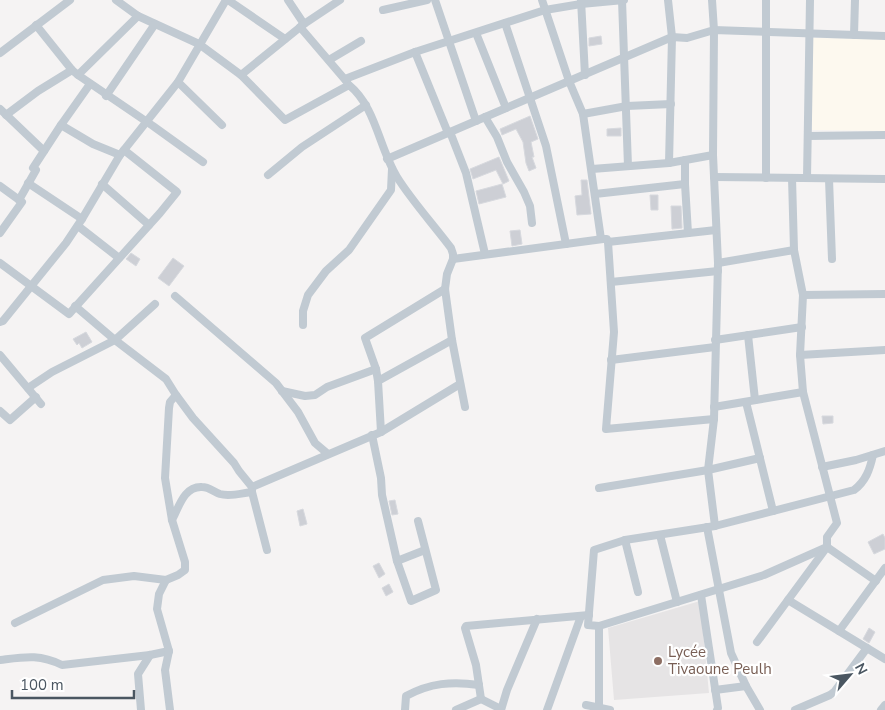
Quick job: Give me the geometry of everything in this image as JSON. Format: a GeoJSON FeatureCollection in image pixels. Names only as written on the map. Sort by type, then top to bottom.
{"type":"FeatureCollection","features":[{"type":"Feature","properties":{"kind":"street"},"geometry":{"type":"LineString","coordinates":[[0,53],[70,0]]}},
{"type":"Feature","properties":{"kind":"street"},"geometry":{"type":"LineString","coordinates":[[116,0],[138,16],[199,44],[241,75],[285,120],[347,82],[415,52],[545,10],[581,2],[623,0],[628,166]]}},
{"type":"Feature","properties":{"kind":"street"},"geometry":{"type":"LineString","coordinates":[[288,0],[302,25],[366,105],[387,159],[397,177],[454,254],[445,289],[452,340],[465,408]]}},
{"type":"Feature","properties":{"kind":"street"},"geometry":{"type":"LineString","coordinates":[[241,75],[302,25],[340,0]]}},
{"type":"Feature","properties":{"kind":"street"},"geometry":{"type":"LineString","coordinates":[[383,10],[427,0]]}},
{"type":"Feature","properties":{"kind":"street"},"geometry":{"type":"LineString","coordinates":[[435,0],[476,121]]}},
{"type":"Feature","properties":{"kind":"street"},"geometry":{"type":"LineString","coordinates":[[542,0],[569,81],[583,114],[611,282],[614,332],[606,429],[714,419]]}},
{"type":"Feature","properties":{"kind":"street"},"geometry":{"type":"LineString","coordinates":[[668,0],[672,37],[669,162]]}},
{"type":"Feature","properties":{"kind":"street"},"geometry":{"type":"LineString","coordinates":[[712,0],[714,30],[713,155],[718,267],[714,419],[708,470],[711,527],[719,589],[731,653],[746,686],[760,710]]}},
{"type":"Feature","properties":{"kind":"street"},"geometry":{"type":"LineString","coordinates":[[766,0],[766,178]]}},
{"type":"Feature","properties":{"kind":"street"},"geometry":{"type":"LineString","coordinates":[[807,178],[810,0]]}},
{"type":"Feature","properties":{"kind":"street"},"geometry":{"type":"LineString","coordinates":[[854,35],[855,0]]}},
{"type":"Feature","properties":{"kind":"street"},"geometry":{"type":"LineString","coordinates":[[0,322],[3,321],[32,286],[80,223],[122,152],[178,82],[223,1],[285,39]]}},
{"type":"Feature","properties":{"kind":"street"},"geometry":{"type":"LineString","coordinates":[[581,2],[585,75]]}},
{"type":"Feature","properties":{"kind":"street"},"geometry":{"type":"LineString","coordinates":[[44,151],[2,113],[38,91],[75,73],[138,16]]}},
{"type":"Feature","properties":{"kind":"street"},"geometry":{"type":"LineString","coordinates":[[505,23],[546,146],[566,244]]}},
{"type":"Feature","properties":{"kind":"street"},"geometry":{"type":"LineString","coordinates":[[36,24],[75,73],[203,162]]}},
{"type":"Feature","properties":{"kind":"street"},"geometry":{"type":"LineString","coordinates":[[106,96],[155,24]]}},
{"type":"Feature","properties":{"kind":"street"},"geometry":{"type":"LineString","coordinates":[[387,159],[672,37],[687,38],[714,30],[885,36]]}},
{"type":"Feature","properties":{"kind":"street"},"geometry":{"type":"LineString","coordinates":[[476,32],[506,108]]}},
{"type":"Feature","properties":{"kind":"street"},"geometry":{"type":"LineString","coordinates":[[329,60],[361,42]]}},
{"type":"Feature","properties":{"kind":"street"},"geometry":{"type":"LineString","coordinates":[[415,52],[466,173],[485,254]]}},
{"type":"Feature","properties":{"kind":"street"},"geometry":{"type":"LineString","coordinates":[[178,82],[222,125]]}},
{"type":"Feature","properties":{"kind":"street"},"geometry":{"type":"LineString","coordinates":[[19,200],[36,170],[32,168],[90,84]]}},
{"type":"Feature","properties":{"kind":"street"},"geometry":{"type":"LineString","coordinates":[[583,114],[627,106],[671,104]]}},
{"type":"Feature","properties":{"kind":"street"},"geometry":{"type":"LineString","coordinates":[[268,175],[302,147],[366,105]]}},
{"type":"Feature","properties":{"kind":"street"},"geometry":{"type":"LineString","coordinates":[[485,117],[497,137],[506,162],[524,192],[530,206],[532,223]]}},
{"type":"Feature","properties":{"kind":"street"},"geometry":{"type":"LineString","coordinates":[[0,262],[69,314],[177,192],[122,152],[92,144],[61,125]]}},
{"type":"Feature","properties":{"kind":"street"},"geometry":{"type":"LineString","coordinates":[[808,136],[885,135]]}},
{"type":"Feature","properties":{"kind":"street"},"geometry":{"type":"LineString","coordinates":[[592,169],[669,162],[713,155]]}},
{"type":"Feature","properties":{"kind":"street"},"geometry":{"type":"LineString","coordinates":[[685,160],[684,184],[688,234]]}},
{"type":"Feature","properties":{"kind":"street"},"geometry":{"type":"LineString","coordinates":[[303,324],[303,311],[308,295],[326,271],[349,250],[391,190],[392,168]]}},
{"type":"Feature","properties":{"kind":"street"},"geometry":{"type":"LineString","coordinates":[[714,177],[885,179]]}},
{"type":"Feature","properties":{"kind":"street"},"geometry":{"type":"LineString","coordinates":[[757,642],[827,547],[827,538],[837,523],[803,392],[800,355],[803,295],[794,250],[792,178]]}},
{"type":"Feature","properties":{"kind":"street"},"geometry":{"type":"LineString","coordinates":[[829,179],[832,259]]}},
{"type":"Feature","properties":{"kind":"street"},"geometry":{"type":"LineString","coordinates":[[28,183],[80,223],[119,258]]}},
{"type":"Feature","properties":{"kind":"street"},"geometry":{"type":"LineString","coordinates":[[102,184],[149,225]]}},
{"type":"Feature","properties":{"kind":"street"},"geometry":{"type":"LineString","coordinates":[[595,194],[684,184]]}},
{"type":"Feature","properties":{"kind":"street"},"geometry":{"type":"LineString","coordinates":[[0,186],[22,202],[0,233]]}},
{"type":"Feature","properties":{"kind":"street"},"geometry":{"type":"LineString","coordinates":[[453,259],[566,244],[716,230]]}},
{"type":"Feature","properties":{"kind":"street"},"geometry":{"type":"LineString","coordinates":[[611,282],[718,267],[794,250]]}},
{"type":"Feature","properties":{"kind":"street"},"geometry":{"type":"LineString","coordinates":[[381,432],[376,369],[365,338],[445,289]]}},
{"type":"Feature","properties":{"kind":"street"},"geometry":{"type":"LineString","coordinates":[[803,295],[885,294]]}},
{"type":"Feature","properties":{"kind":"street"},"geometry":{"type":"LineString","coordinates":[[175,296],[276,383],[298,412],[315,443],[328,454]]}},
{"type":"Feature","properties":{"kind":"street"},"geometry":{"type":"LineString","coordinates":[[28,388],[52,372],[115,340],[155,304]]}},
{"type":"Feature","properties":{"kind":"street"},"geometry":{"type":"LineString","coordinates":[[76,306],[115,340],[166,379],[176,395],[208,435],[234,463],[252,489],[268,550]]}},
{"type":"Feature","properties":{"kind":"street"},"geometry":{"type":"LineString","coordinates":[[611,360],[715,344],[748,335],[802,327]]}},
{"type":"Feature","properties":{"kind":"street"},"geometry":{"type":"LineString","coordinates":[[748,335],[755,400]]}},
{"type":"Feature","properties":{"kind":"street"},"geometry":{"type":"LineString","coordinates":[[378,381],[452,340]]}},
{"type":"Feature","properties":{"kind":"street"},"geometry":{"type":"LineString","coordinates":[[800,355],[885,350]]}},
{"type":"Feature","properties":{"kind":"street"},"geometry":{"type":"LineString","coordinates":[[0,354],[41,404]]}},
{"type":"Feature","properties":{"kind":"street"},"geometry":{"type":"LineString","coordinates":[[282,391],[305,396],[315,395],[327,386],[376,369]]}},
{"type":"Feature","properties":{"kind":"street"},"geometry":{"type":"LineString","coordinates":[[172,520],[185,495],[190,490],[201,487],[221,494],[232,495],[252,489],[381,432],[460,384]]}},
{"type":"Feature","properties":{"kind":"street"},"geometry":{"type":"LineString","coordinates":[[714,407],[803,392]]}},
{"type":"Feature","properties":{"kind":"street"},"geometry":{"type":"LineString","coordinates":[[15,623],[103,580],[134,576],[166,580],[178,576],[185,570],[186,562],[172,520],[164,462],[170,402],[176,395]]}},
{"type":"Feature","properties":{"kind":"street"},"geometry":{"type":"LineString","coordinates":[[1,413],[10,420],[36,397]]}},
{"type":"Feature","properties":{"kind":"street"},"geometry":{"type":"LineString","coordinates":[[746,402],[773,511]]}},
{"type":"Feature","properties":{"kind":"street"},"geometry":{"type":"LineString","coordinates":[[372,435],[382,496],[410,601],[436,590],[418,521]]}},
{"type":"Feature","properties":{"kind":"street"},"geometry":{"type":"LineString","coordinates":[[822,467],[885,451]]}},
{"type":"Feature","properties":{"kind":"street"},"geometry":{"type":"LineString","coordinates":[[547,710],[585,616],[594,550],[625,540],[711,527],[854,490],[861,485],[869,470],[873,455]]}},
{"type":"Feature","properties":{"kind":"street"},"geometry":{"type":"LineString","coordinates":[[599,488],[708,470],[760,458]]}},
{"type":"Feature","properties":{"kind":"street"},"geometry":{"type":"LineString","coordinates":[[660,535],[676,602]]}},
{"type":"Feature","properties":{"kind":"street"},"geometry":{"type":"LineString","coordinates":[[625,540],[638,592]]}},
{"type":"Feature","properties":{"kind":"street"},"geometry":{"type":"LineString","coordinates":[[827,547],[876,581]]}},
{"type":"Feature","properties":{"kind":"street"},"geometry":{"type":"LineString","coordinates":[[585,616],[588,625],[599,626],[764,575],[827,547]]}},
{"type":"Feature","properties":{"kind":"street"},"geometry":{"type":"LineString","coordinates":[[398,561],[425,550]]}},
{"type":"Feature","properties":{"kind":"street"},"geometry":{"type":"LineString","coordinates":[[839,631],[885,568]]}},
{"type":"Feature","properties":{"kind":"street"},"geometry":{"type":"LineString","coordinates":[[166,580],[159,594],[157,609],[169,651],[165,670],[170,710]]}},
{"type":"Feature","properties":{"kind":"street"},"geometry":{"type":"LineString","coordinates":[[701,595],[717,710]]}},
{"type":"Feature","properties":{"kind":"street"},"geometry":{"type":"LineString","coordinates":[[788,600],[867,648],[884,656]]}},
{"type":"Feature","properties":{"kind":"street"},"geometry":{"type":"LineString","coordinates":[[481,699],[476,665],[466,626],[585,616]]}},
{"type":"Feature","properties":{"kind":"street"},"geometry":{"type":"LineString","coordinates":[[481,699],[501,710],[507,690],[537,619]]}},
{"type":"Feature","properties":{"kind":"street"},"geometry":{"type":"LineString","coordinates":[[599,626],[599,708]]}},
{"type":"Feature","properties":{"kind":"street"},"geometry":{"type":"LineString","coordinates":[[795,710],[814,706],[835,691],[867,648]]}},
{"type":"Feature","properties":{"kind":"street"},"geometry":{"type":"LineString","coordinates":[[0,660],[34,656],[49,659],[62,665],[169,651]]}},
{"type":"Feature","properties":{"kind":"street"},"geometry":{"type":"LineString","coordinates":[[140,710],[138,674],[150,654]]}},
{"type":"Feature","properties":{"kind":"street"},"geometry":{"type":"LineString","coordinates":[[405,710],[406,696],[415,691],[442,683],[479,685]]}},
{"type":"Feature","properties":{"kind":"street"},"geometry":{"type":"LineString","coordinates":[[715,690],[746,686]]}},
{"type":"Feature","properties":{"kind":"street"},"geometry":{"type":"LineString","coordinates":[[456,710],[481,699]]}},
{"type":"Feature","properties":{"kind":"street"},"geometry":{"type":"LineString","coordinates":[[586,705],[610,710]]}},
{"type":"Feature","properties":{"kind":"street"},"geometry":{"type":"LineString","coordinates":[[881,710],[885,705]]}},
{"type":"Feature","properties":{"kind":"shaded area"},"geometry":{"type":"Polygon","coordinates":[[[812,38],[885,39],[885,131],[812,130],[812,38]]]}},
{"type":"Feature","properties":{"kind":"shaded area","name":"Lycée Tivaoune Peulh"},"geometry":{"type":"Polygon","coordinates":[[[700,601],[709,693],[614,700],[608,628],[700,601]]]}},
{"type":"Feature","properties":{"kind":"building"},"geometry":{"type":"Polygon","coordinates":[[[601,36],[602,44],[589,46],[589,38],[601,36]]]}},
{"type":"Feature","properties":{"kind":"building"},"geometry":{"type":"Polygon","coordinates":[[[530,116],[538,139],[531,142],[534,157],[532,157],[536,168],[529,171],[523,142],[516,129],[502,135],[500,129],[530,116]]]}},
{"type":"Feature","properties":{"kind":"building"},"geometry":{"type":"Polygon","coordinates":[[[621,128],[621,136],[607,136],[607,129],[621,128]]]}},
{"type":"Feature","properties":{"kind":"building"},"geometry":{"type":"Polygon","coordinates":[[[499,157],[509,181],[503,184],[496,170],[473,179],[470,169],[499,157]]]}},
{"type":"Feature","properties":{"kind":"building"},"geometry":{"type":"Polygon","coordinates":[[[581,180],[587,180],[591,214],[577,215],[575,196],[582,195],[581,180]]]}},
{"type":"Feature","properties":{"kind":"building"},"geometry":{"type":"Polygon","coordinates":[[[502,184],[506,197],[479,204],[476,191],[502,184]]]}},
{"type":"Feature","properties":{"kind":"building"},"geometry":{"type":"Polygon","coordinates":[[[650,195],[658,195],[658,210],[651,210],[650,195]]]}},
{"type":"Feature","properties":{"kind":"building"},"geometry":{"type":"Polygon","coordinates":[[[671,206],[681,206],[682,228],[672,229],[671,206]]]}},
{"type":"Feature","properties":{"kind":"building"},"geometry":{"type":"Polygon","coordinates":[[[520,230],[522,244],[512,246],[510,231],[520,230]]]}},
{"type":"Feature","properties":{"kind":"building"},"geometry":{"type":"Polygon","coordinates":[[[131,253],[140,259],[136,266],[126,259],[131,253]]]}},
{"type":"Feature","properties":{"kind":"building"},"geometry":{"type":"Polygon","coordinates":[[[173,258],[184,266],[169,286],[158,278],[173,258]]]}},
{"type":"Feature","properties":{"kind":"building"},"geometry":{"type":"Polygon","coordinates":[[[86,332],[92,342],[82,348],[73,339],[86,332]]]}},
{"type":"Feature","properties":{"kind":"building"},"geometry":{"type":"Polygon","coordinates":[[[822,416],[833,416],[833,423],[823,424],[822,416]]]}},
{"type":"Feature","properties":{"kind":"building"},"geometry":{"type":"Polygon","coordinates":[[[395,500],[398,514],[392,515],[389,501],[395,500]]]}},
{"type":"Feature","properties":{"kind":"building"},"geometry":{"type":"Polygon","coordinates":[[[303,509],[307,524],[300,526],[297,511],[303,509]]]}},
{"type":"Feature","properties":{"kind":"building"},"geometry":{"type":"Polygon","coordinates":[[[883,534],[885,549],[874,554],[868,542],[883,534]]]}},
{"type":"Feature","properties":{"kind":"building"},"geometry":{"type":"Polygon","coordinates":[[[379,563],[385,574],[379,578],[373,566],[379,563]]]}},
{"type":"Feature","properties":{"kind":"building"},"geometry":{"type":"Polygon","coordinates":[[[389,584],[393,592],[386,596],[382,588],[389,584]]]}},
{"type":"Feature","properties":{"kind":"building"},"geometry":{"type":"Polygon","coordinates":[[[869,628],[875,632],[869,643],[863,639],[869,628]]]}},
{"type":"Feature","properties":{"kind":"place","name":"Lycée Tivaoune Peulh"},"geometry":{"type":"Point","coordinates":[658,661]}}]}
